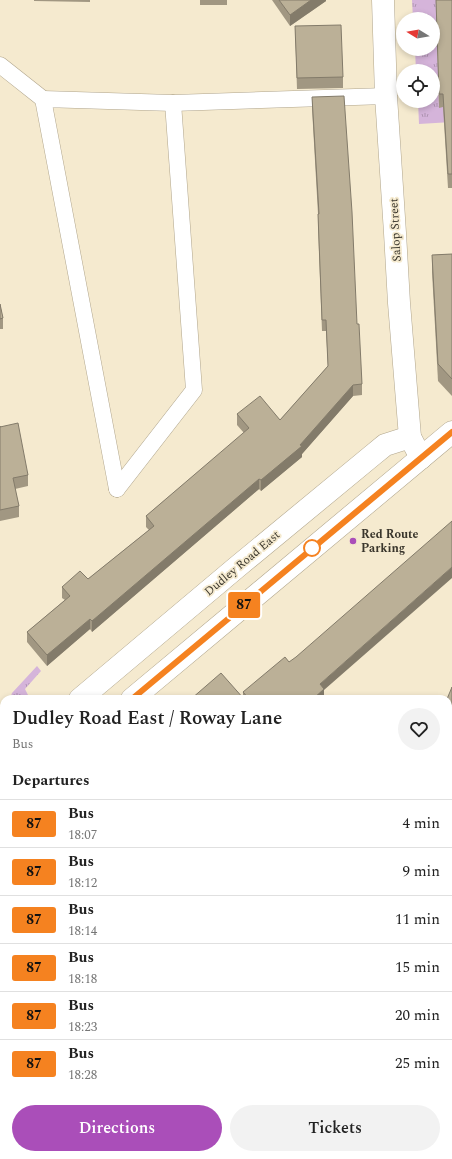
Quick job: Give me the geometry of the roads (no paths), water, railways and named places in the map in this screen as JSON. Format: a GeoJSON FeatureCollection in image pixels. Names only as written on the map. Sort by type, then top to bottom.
{"type":"FeatureCollection","features":[{"type":"Feature","properties":{"kind":"street","name":"Salop Street"},"geometry":{"type":"LineString","coordinates":[[383,0],[386,96],[399,303],[410,437],[420,458]]}},
{"type":"Feature","properties":{"kind":"street"},"geometry":{"type":"LineString","coordinates":[[137,695],[452,432]]}},
{"type":"Feature","properties":{"kind":"street","name":"Dudley Road East"},"geometry":{"type":"LineString","coordinates":[[85,695],[374,454],[386,445],[410,437]]}},
{"type":"Feature","properties":{"kind":"lane"},"geometry":{"type":"LineString","coordinates":[[0,64],[42,99],[173,103],[386,96]]}},
{"type":"Feature","properties":{"kind":"lane"},"geometry":{"type":"LineString","coordinates":[[42,99],[117,489],[194,390],[173,103]]}},
{"type":"Feature","properties":{"kind":"place","name":"Red Route Parking"},"geometry":{"type":"Point","coordinates":[353,541]}}]}
